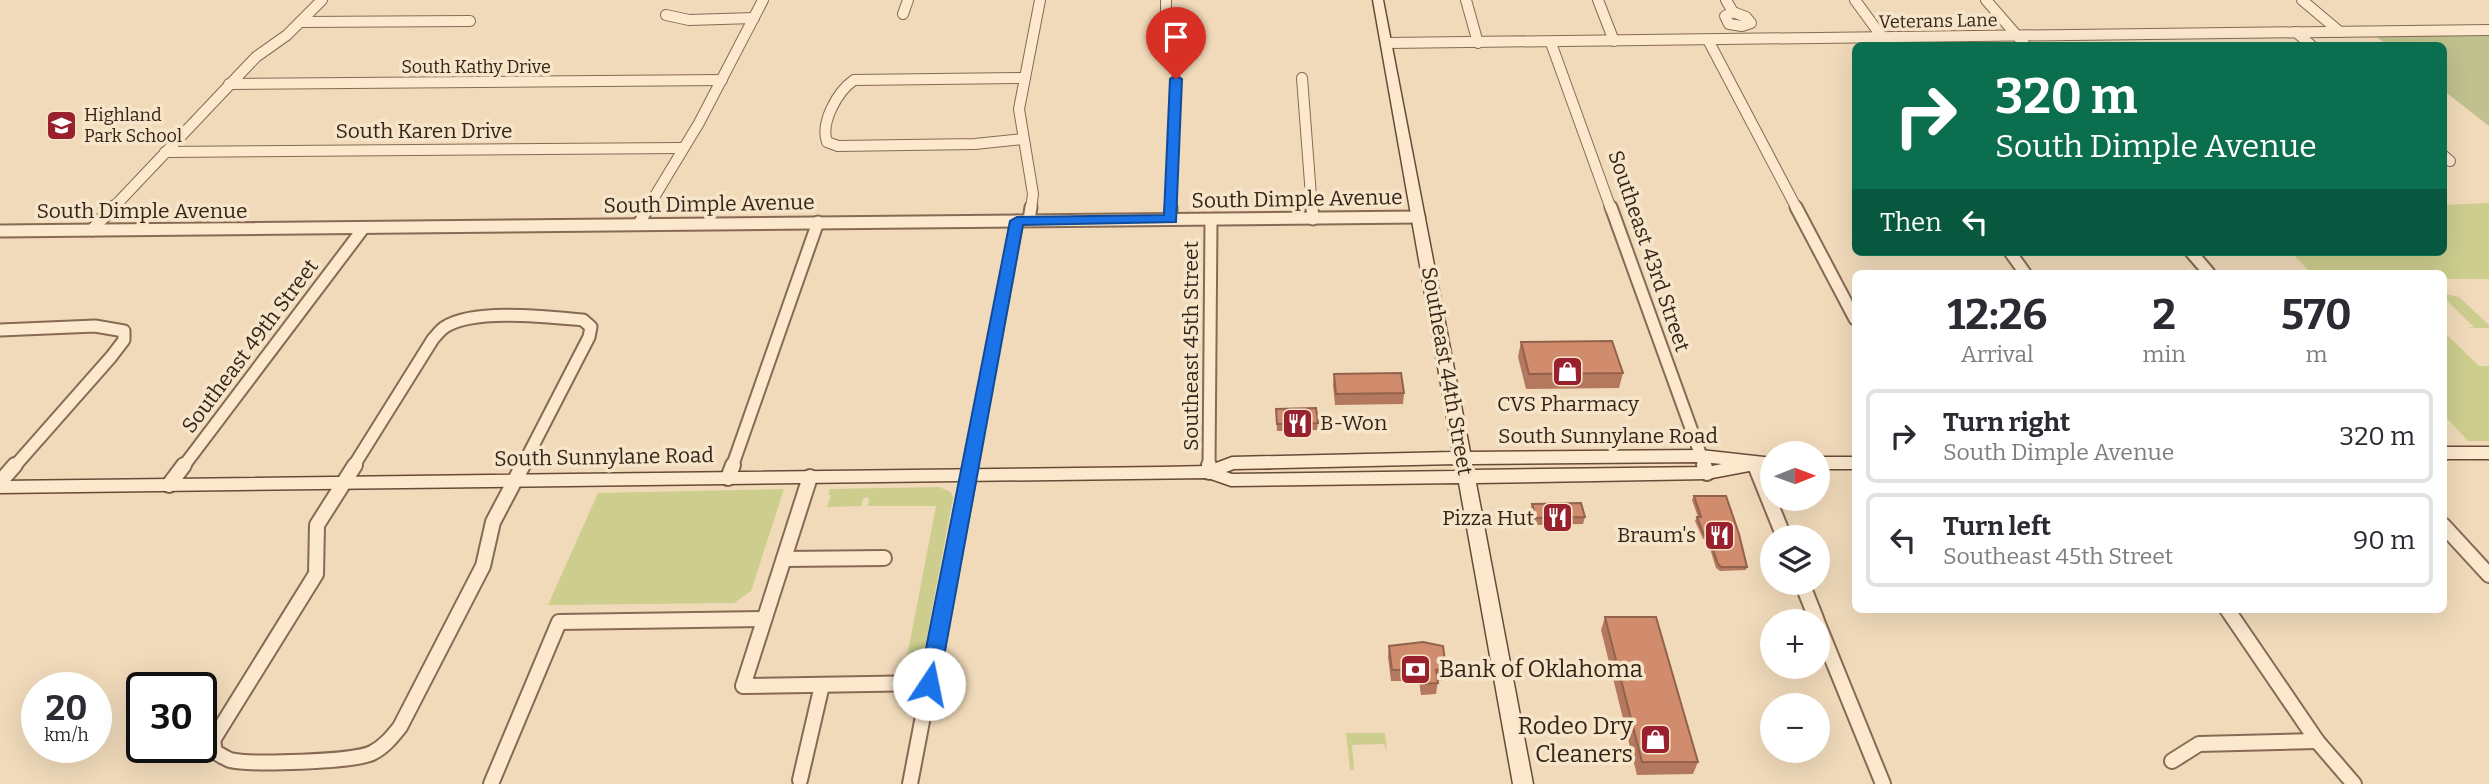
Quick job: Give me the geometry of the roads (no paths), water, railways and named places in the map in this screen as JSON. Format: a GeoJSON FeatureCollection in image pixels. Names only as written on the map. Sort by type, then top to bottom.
{"type":"FeatureCollection","features":[{"type":"Feature","properties":{"kind":"main road","name":"Southeast 44th Street"},"geometry":{"type":"LineString","coordinates":[[1378,0],[1524,784]]}},
{"type":"Feature","properties":{"kind":"main road"},"geometry":{"type":"LineString","coordinates":[[2447,453],[2489,453]]}},
{"type":"Feature","properties":{"kind":"main road","name":"South Sunnylane Road"},"geometry":{"type":"LineString","coordinates":[[1209,472],[1232,463],[1462,459],[1701,456],[1760,463]]}},
{"type":"Feature","properties":{"kind":"main road"},"geometry":{"type":"LineString","coordinates":[[1830,463],[1852,463]]}},
{"type":"Feature","properties":{"kind":"main road","name":"South Sunnylane Road"},"geometry":{"type":"LineString","coordinates":[[0,485],[1209,472],[1231,480],[1466,479],[1707,473],[1760,465]]}},
{"type":"Feature","properties":{"kind":"street"},"geometry":{"type":"LineString","coordinates":[[92,230],[229,83],[323,0]]}},
{"type":"Feature","properties":{"kind":"street"},"geometry":{"type":"LineString","coordinates":[[639,224],[722,79],[763,0]]}},
{"type":"Feature","properties":{"kind":"street"},"geometry":{"type":"LineString","coordinates":[[903,14],[908,0]]}},
{"type":"Feature","properties":{"kind":"street"},"geometry":{"type":"LineString","coordinates":[[910,784],[970,474],[1023,221],[1033,194],[1019,109],[1040,0]]}},
{"type":"Feature","properties":{"kind":"street"},"geometry":{"type":"LineString","coordinates":[[1166,0],[1166,12]]}},
{"type":"Feature","properties":{"kind":"street"},"geometry":{"type":"LineString","coordinates":[[1466,0],[1478,43]]}},
{"type":"Feature","properties":{"kind":"street"},"geometry":{"type":"LineString","coordinates":[[1598,0],[1614,41]]}},
{"type":"Feature","properties":{"kind":"street"},"geometry":{"type":"LineString","coordinates":[[1726,0],[1733,12]]}},
{"type":"Feature","properties":{"kind":"street"},"geometry":{"type":"LineString","coordinates":[[1855,0],[1882,37]]}},
{"type":"Feature","properties":{"kind":"street"},"geometry":{"type":"LineString","coordinates":[[1986,0],[2022,42]]}},
{"type":"Feature","properties":{"kind":"street"},"geometry":{"type":"LineString","coordinates":[[2302,0],[2340,32]]}},
{"type":"Feature","properties":{"kind":"street"},"geometry":{"type":"LineString","coordinates":[[666,15],[690,20],[754,18]]}},
{"type":"Feature","properties":{"kind":"street"},"geometry":{"type":"LineString","coordinates":[[300,22],[470,21]]}},
{"type":"Feature","properties":{"kind":"street","name":"Veterans Lane"},"geometry":{"type":"LineString","coordinates":[[1387,43],[1708,40],[1864,42],[1882,37],[2489,30]]}},
{"type":"Feature","properties":{"kind":"street"},"geometry":{"type":"LineString","coordinates":[[2296,32],[2307,42]]}},
{"type":"Feature","properties":{"kind":"street"},"geometry":{"type":"LineString","coordinates":[[2153,33],[2161,42]]}},
{"type":"Feature","properties":{"kind":"street"},"geometry":{"type":"LineString","coordinates":[[1708,40],[1852,313]]}},
{"type":"Feature","properties":{"kind":"street","name":"Southeast 43rd Street"},"geometry":{"type":"LineString","coordinates":[[1551,43],[1707,473]]}},
{"type":"Feature","properties":{"kind":"street"},"geometry":{"type":"LineString","coordinates":[[1023,139],[975,144],[831,145],[824,133],[841,89],[854,80],[1024,78]]}},
{"type":"Feature","properties":{"kind":"street"},"geometry":{"type":"LineString","coordinates":[[1302,78],[1313,219]]}},
{"type":"Feature","properties":{"kind":"street","name":"South Kathy Drive"},"geometry":{"type":"LineString","coordinates":[[229,83],[722,79]]}},
{"type":"Feature","properties":{"kind":"street","name":"Southeast 45th Street"},"geometry":{"type":"LineString","coordinates":[[1171,219],[1176,79]]}},
{"type":"Feature","properties":{"kind":"street","name":"South Karen Drive"},"geometry":{"type":"LineString","coordinates":[[165,152],[682,148]]}},
{"type":"Feature","properties":{"kind":"street","name":"South Dimple Avenue"},"geometry":{"type":"LineString","coordinates":[[0,231],[362,230],[639,224],[1171,219],[1211,221],[1419,217]]}},
{"type":"Feature","properties":{"kind":"street","name":"Southeast 45th Street"},"geometry":{"type":"LineString","coordinates":[[1209,472],[1211,221]]}},
{"type":"Feature","properties":{"kind":"street"},"geometry":{"type":"LineString","coordinates":[[728,478],[818,222]]}},
{"type":"Feature","properties":{"kind":"street","name":"Southeast 49th Street"},"geometry":{"type":"LineString","coordinates":[[169,485],[362,230]]}},
{"type":"Feature","properties":{"kind":"street"},"geometry":{"type":"LineString","coordinates":[[2194,256],[2206,270]]}},
{"type":"Feature","properties":{"kind":"street"},"geometry":{"type":"LineString","coordinates":[[478,319],[583,320],[591,327],[589,337],[515,480],[493,522],[483,566],[400,727],[387,744],[368,755],[343,758],[230,760],[215,752],[212,740],[316,574],[320,561],[317,525],[433,339],[446,326],[478,319]]}},
{"type":"Feature","properties":{"kind":"street"},"geometry":{"type":"LineString","coordinates":[[0,330],[94,326],[124,331],[124,340],[111,357],[0,485]]}},
{"type":"Feature","properties":{"kind":"street"},"geometry":{"type":"LineString","coordinates":[[810,477],[743,686],[929,684]]}},
{"type":"Feature","properties":{"kind":"street"},"geometry":{"type":"LineString","coordinates":[[2447,528],[2489,575]]}},
{"type":"Feature","properties":{"kind":"street"},"geometry":{"type":"LineString","coordinates":[[784,559],[884,558]]}},
{"type":"Feature","properties":{"kind":"street"},"geometry":{"type":"LineString","coordinates":[[2230,613],[2317,741],[2354,784]]}},
{"type":"Feature","properties":{"kind":"street"},"geometry":{"type":"LineString","coordinates":[[491,784],[559,622],[763,619]]}},
{"type":"Feature","properties":{"kind":"street"},"geometry":{"type":"LineString","coordinates":[[1830,652],[1883,784]]}},
{"type":"Feature","properties":{"kind":"street"},"geometry":{"type":"LineString","coordinates":[[800,780],[822,685]]}},
{"type":"Feature","properties":{"kind":"street"},"geometry":{"type":"LineString","coordinates":[[2172,761],[2199,744],[2317,741]]}},
{"type":"Feature","properties":{"kind":"place","name":"Highland Park School"},"geometry":{"type":"Point","coordinates":[61,125]}},
{"type":"Feature","properties":{"kind":"place","name":"CVS Pharmacy"},"geometry":{"type":"Point","coordinates":[1568,372]}},
{"type":"Feature","properties":{"kind":"place","name":"B-Won"},"geometry":{"type":"Point","coordinates":[1297,423]}},
{"type":"Feature","properties":{"kind":"place","name":"Pizza Hut"},"geometry":{"type":"Point","coordinates":[1557,518]}},
{"type":"Feature","properties":{"kind":"place","name":"Braum's"},"geometry":{"type":"Point","coordinates":[1719,535]}},
{"type":"Feature","properties":{"kind":"place","name":"Bank of Oklahoma"},"geometry":{"type":"Point","coordinates":[1416,669]}},
{"type":"Feature","properties":{"kind":"place","name":"Rodeo Dry Cleaners"},"geometry":{"type":"Point","coordinates":[1656,740]}}]}
